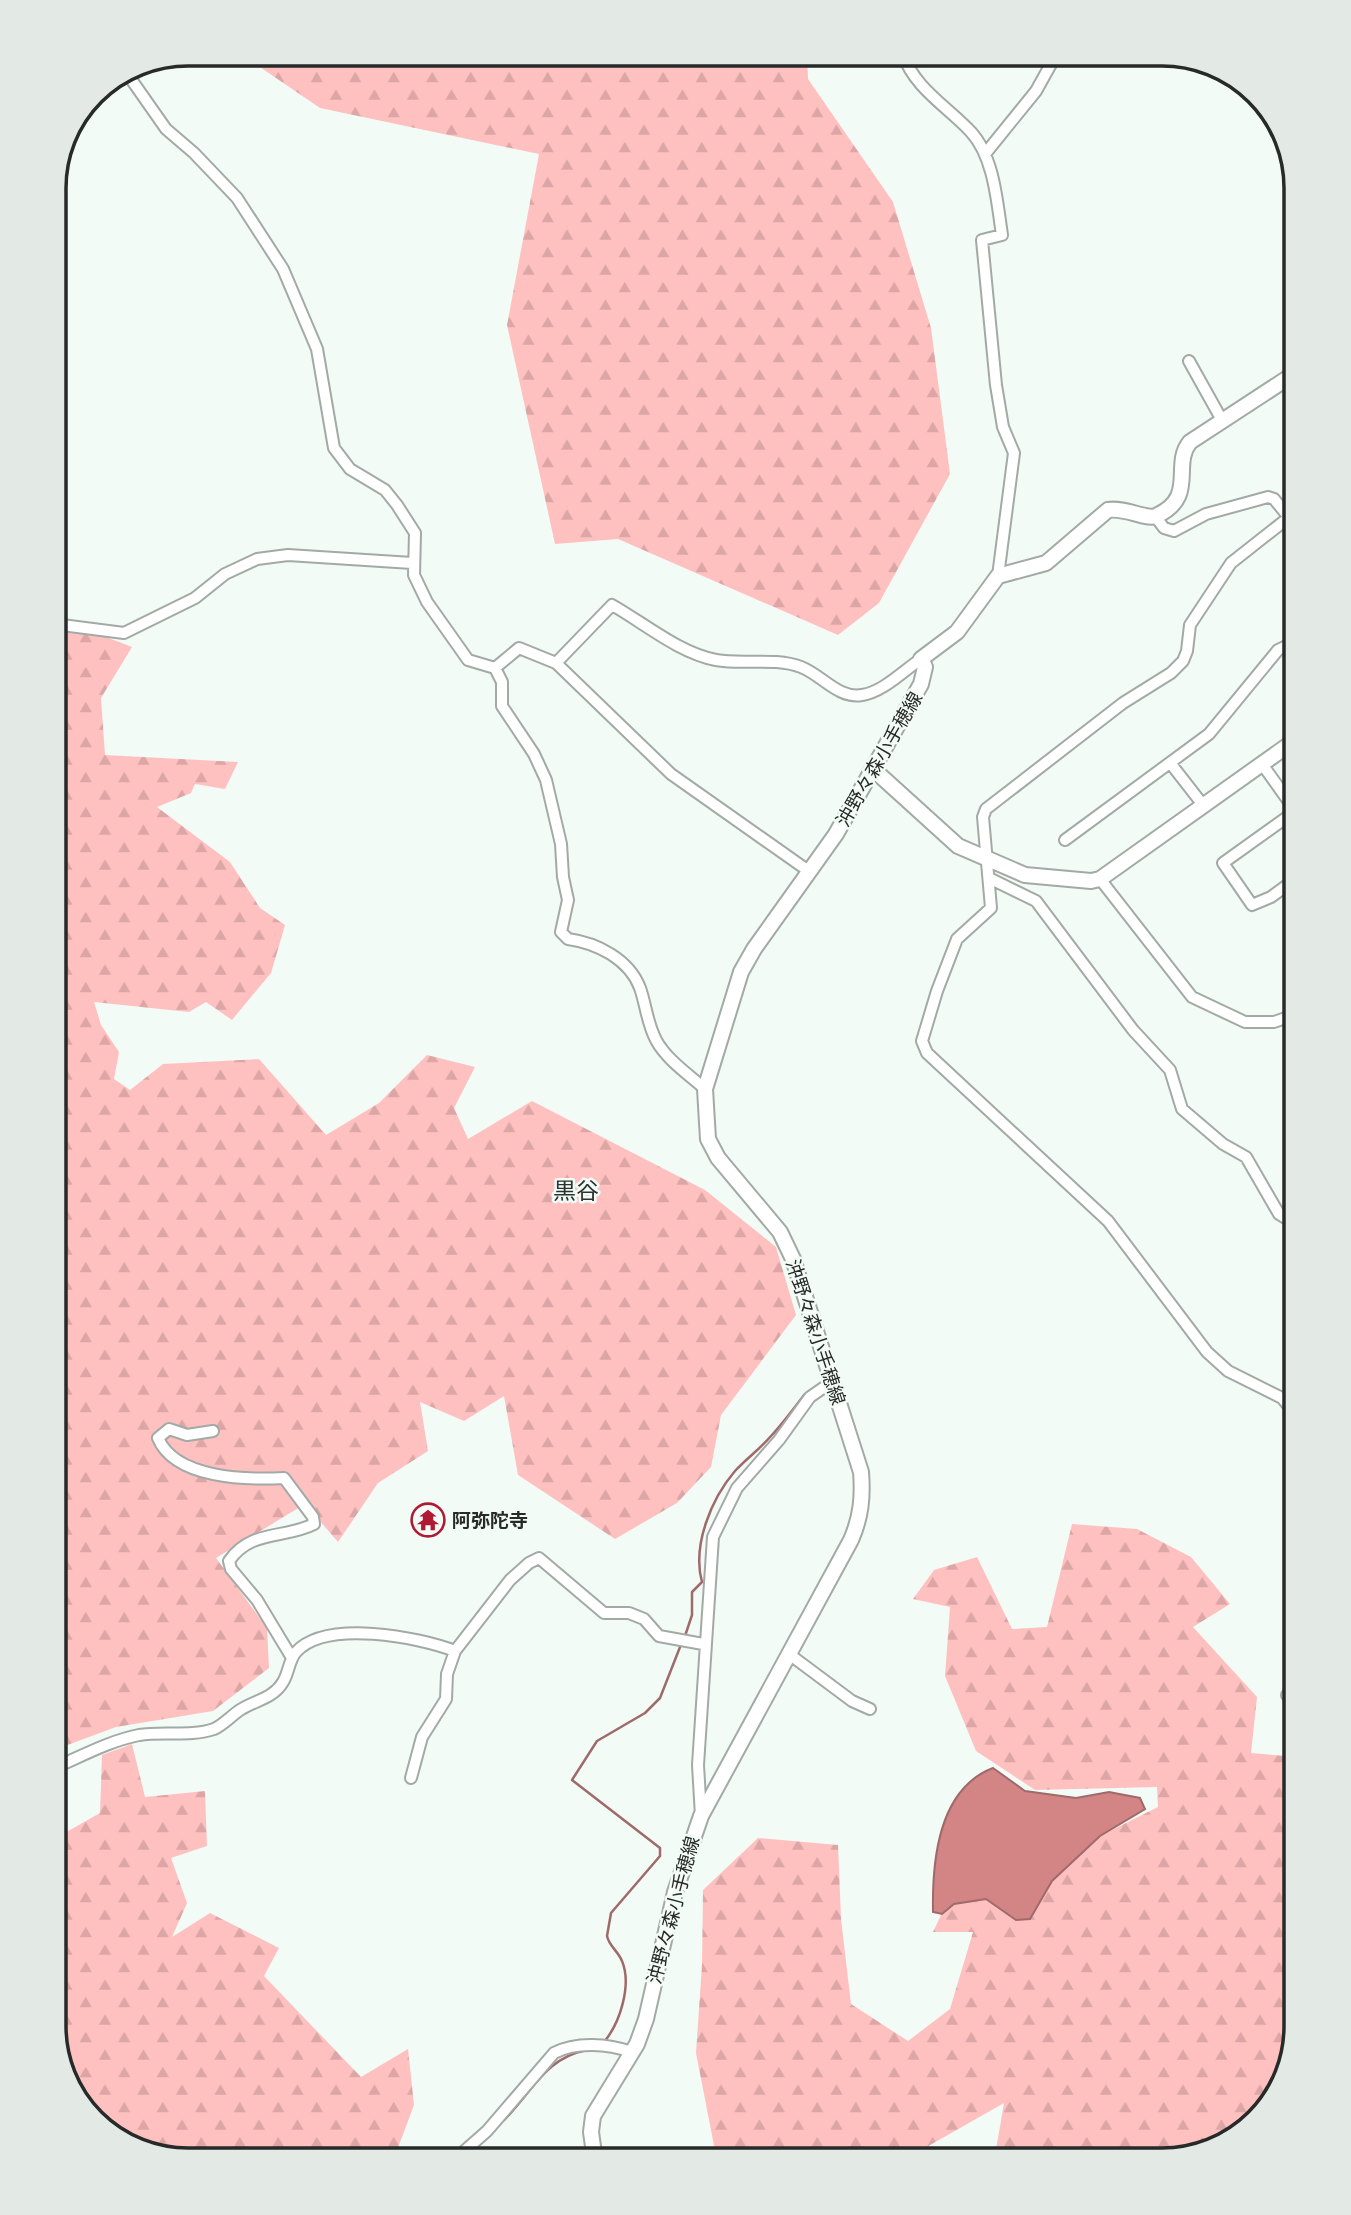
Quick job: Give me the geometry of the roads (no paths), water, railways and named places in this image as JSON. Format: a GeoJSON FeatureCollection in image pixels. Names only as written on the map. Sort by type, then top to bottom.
{"type":"FeatureCollection","features":[{"type":"Feature","properties":{"kind":"main road"},"geometry":{"type":"LineString","coordinates":[[921,659],[957,632],[998,576],[1046,563],[1108,510],[1121,508],[1146,517],[1156,516],[1177,498],[1183,487],[1184,449],[1190,442],[1284,381]]}},
{"type":"Feature","properties":{"kind":"main road","name":"沖野々森小手穂線"},"geometry":{"type":"LineString","coordinates":[[593,2148],[591,2132],[593,2116],[632,2052],[646,2019],[675,1892],[701,1816],[859,1523],[863,1498],[861,1472],[805,1288],[784,1241],[718,1158],[708,1139],[705,1089],[741,972],[754,948],[810,872],[873,769],[925,676],[921,659]]}},
{"type":"Feature","properties":{"kind":"main road"},"geometry":{"type":"LineString","coordinates":[[873,769],[947,839],[1025,875],[1074,882],[1100,879],[1284,748]]}},
{"type":"Feature","properties":{"kind":"street"},"geometry":{"type":"LineString","coordinates":[[910,67],[930,96],[972,133],[985,154],[997,198],[1002,235],[982,240],[996,385],[1003,427],[1014,453],[998,576]]}},
{"type":"Feature","properties":{"kind":"street"},"geometry":{"type":"LineString","coordinates":[[985,154],[1036,91],[1049,67]]}},
{"type":"Feature","properties":{"kind":"street"},"geometry":{"type":"LineString","coordinates":[[132,81],[166,129],[194,153],[237,198],[284,269],[317,349],[334,448],[350,469],[385,490],[397,505],[415,533],[412,563],[427,602],[468,660],[495,668],[502,682],[502,706],[534,754],[546,780],[561,844],[568,900],[561,932],[568,939],[592,942],[616,957],[640,988],[643,1007],[656,1041],[705,1089]]}},
{"type":"Feature","properties":{"kind":"street"},"geometry":{"type":"LineString","coordinates":[[1189,361],[1223,422]]}},
{"type":"Feature","properties":{"kind":"street"},"geometry":{"type":"LineString","coordinates":[[1156,516],[1164,528],[1174,530],[1206,514],[1268,497],[1284,507]]}},
{"type":"Feature","properties":{"kind":"street"},"geometry":{"type":"LineString","coordinates":[[1284,520],[1231,563],[1190,625],[1183,661],[1171,673],[1123,703],[986,809],[984,817],[991,879],[990,912],[959,935],[937,991],[923,1046],[1014,1136],[1108,1221],[1207,1352],[1228,1371],[1284,1400]]}},
{"type":"Feature","properties":{"kind":"street"},"geometry":{"type":"LineString","coordinates":[[67,625],[124,632],[195,598],[225,574],[257,559],[288,555],[412,563]]}},
{"type":"Feature","properties":{"kind":"street"},"geometry":{"type":"LineString","coordinates":[[556,663],[612,605],[695,652],[716,660],[786,662],[804,668],[846,696],[863,695],[880,688],[921,659]]}},
{"type":"Feature","properties":{"kind":"street"},"geometry":{"type":"LineString","coordinates":[[495,668],[519,648],[556,663],[671,775],[810,872]]}},
{"type":"Feature","properties":{"kind":"street"},"geometry":{"type":"LineString","coordinates":[[1065,840],[1209,734],[1278,650],[1284,649]]}},
{"type":"Feature","properties":{"kind":"street"},"geometry":{"type":"LineString","coordinates":[[1171,764],[1203,805]]}},
{"type":"Feature","properties":{"kind":"street"},"geometry":{"type":"LineString","coordinates":[[1262,764],[1284,794]]}},
{"type":"Feature","properties":{"kind":"street"},"geometry":{"type":"LineString","coordinates":[[1284,820],[1223,863],[1252,905],[1284,888]]}},
{"type":"Feature","properties":{"kind":"street"},"geometry":{"type":"LineString","coordinates":[[991,879],[1036,901],[1133,1030],[1170,1070],[1182,1109],[1223,1144],[1246,1157],[1279,1214],[1284,1217]]}},
{"type":"Feature","properties":{"kind":"street"},"geometry":{"type":"LineString","coordinates":[[1100,879],[1192,997],[1245,1022],[1274,1022],[1284,1019]]}},
{"type":"Feature","properties":{"kind":"street"},"geometry":{"type":"LineString","coordinates":[[701,1816],[698,1765],[703,1644],[713,1537],[737,1488],[779,1440],[810,1396],[833,1381]]}},
{"type":"Feature","properties":{"kind":"street"},"geometry":{"type":"LineString","coordinates":[[213,1431],[187,1435],[169,1429],[158,1438],[167,1453],[203,1473],[253,1479],[284,1478],[313,1517],[314,1524],[301,1530],[262,1535],[229,1560],[231,1569],[257,1600],[292,1658]]}},
{"type":"Feature","properties":{"kind":"street"},"geometry":{"type":"LineString","coordinates":[[411,1778],[422,1737],[446,1699],[447,1674],[455,1651],[510,1580],[539,1558],[604,1613],[629,1613],[644,1619],[659,1636],[703,1644]]}},
{"type":"Feature","properties":{"kind":"street"},"geometry":{"type":"LineString","coordinates":[[66,1763],[111,1743],[139,1735],[214,1729],[242,1708],[272,1695],[283,1682],[292,1658],[310,1642],[351,1634],[387,1634],[431,1642],[455,1651]]}},
{"type":"Feature","properties":{"kind":"street"},"geometry":{"type":"LineString","coordinates":[[789,1654],[852,1701],[870,1709]]}},
{"type":"Feature","properties":{"kind":"street"},"geometry":{"type":"LineString","coordinates":[[468,2148],[487,2131],[554,2053],[563,2048],[609,2044],[632,2052]]}},
{"type":"Feature","properties":{"kind":"waterway"},"geometry":{"type":"LineString","coordinates":[[685,1636],[692,1615],[692,1592],[702,1582],[700,1553],[711,1509],[726,1482],[767,1441],[805,1394]]}},
{"type":"Feature","properties":{"kind":"waterway"},"geometry":{"type":"LineString","coordinates":[[604,2042],[615,2025],[623,2003],[626,1981],[622,1961],[607,1936],[611,1913],[660,1856],[660,1848],[572,1780],[597,1741],[645,1713],[660,1698],[682,1642]]}},
{"type":"Feature","properties":{"kind":"waterway"},"geometry":{"type":"LineString","coordinates":[[504,2120],[550,2068],[560,2060],[587,2050]]}},
{"type":"Feature","properties":{"kind":"place","name":"阿弥陀寺"},"geometry":{"type":"Point","coordinates":[428,1520]}},
{"type":"Feature","properties":{"kind":"district","name":"黒谷"},"geometry":{"type":"Point","coordinates":[576,1191]}}]}
